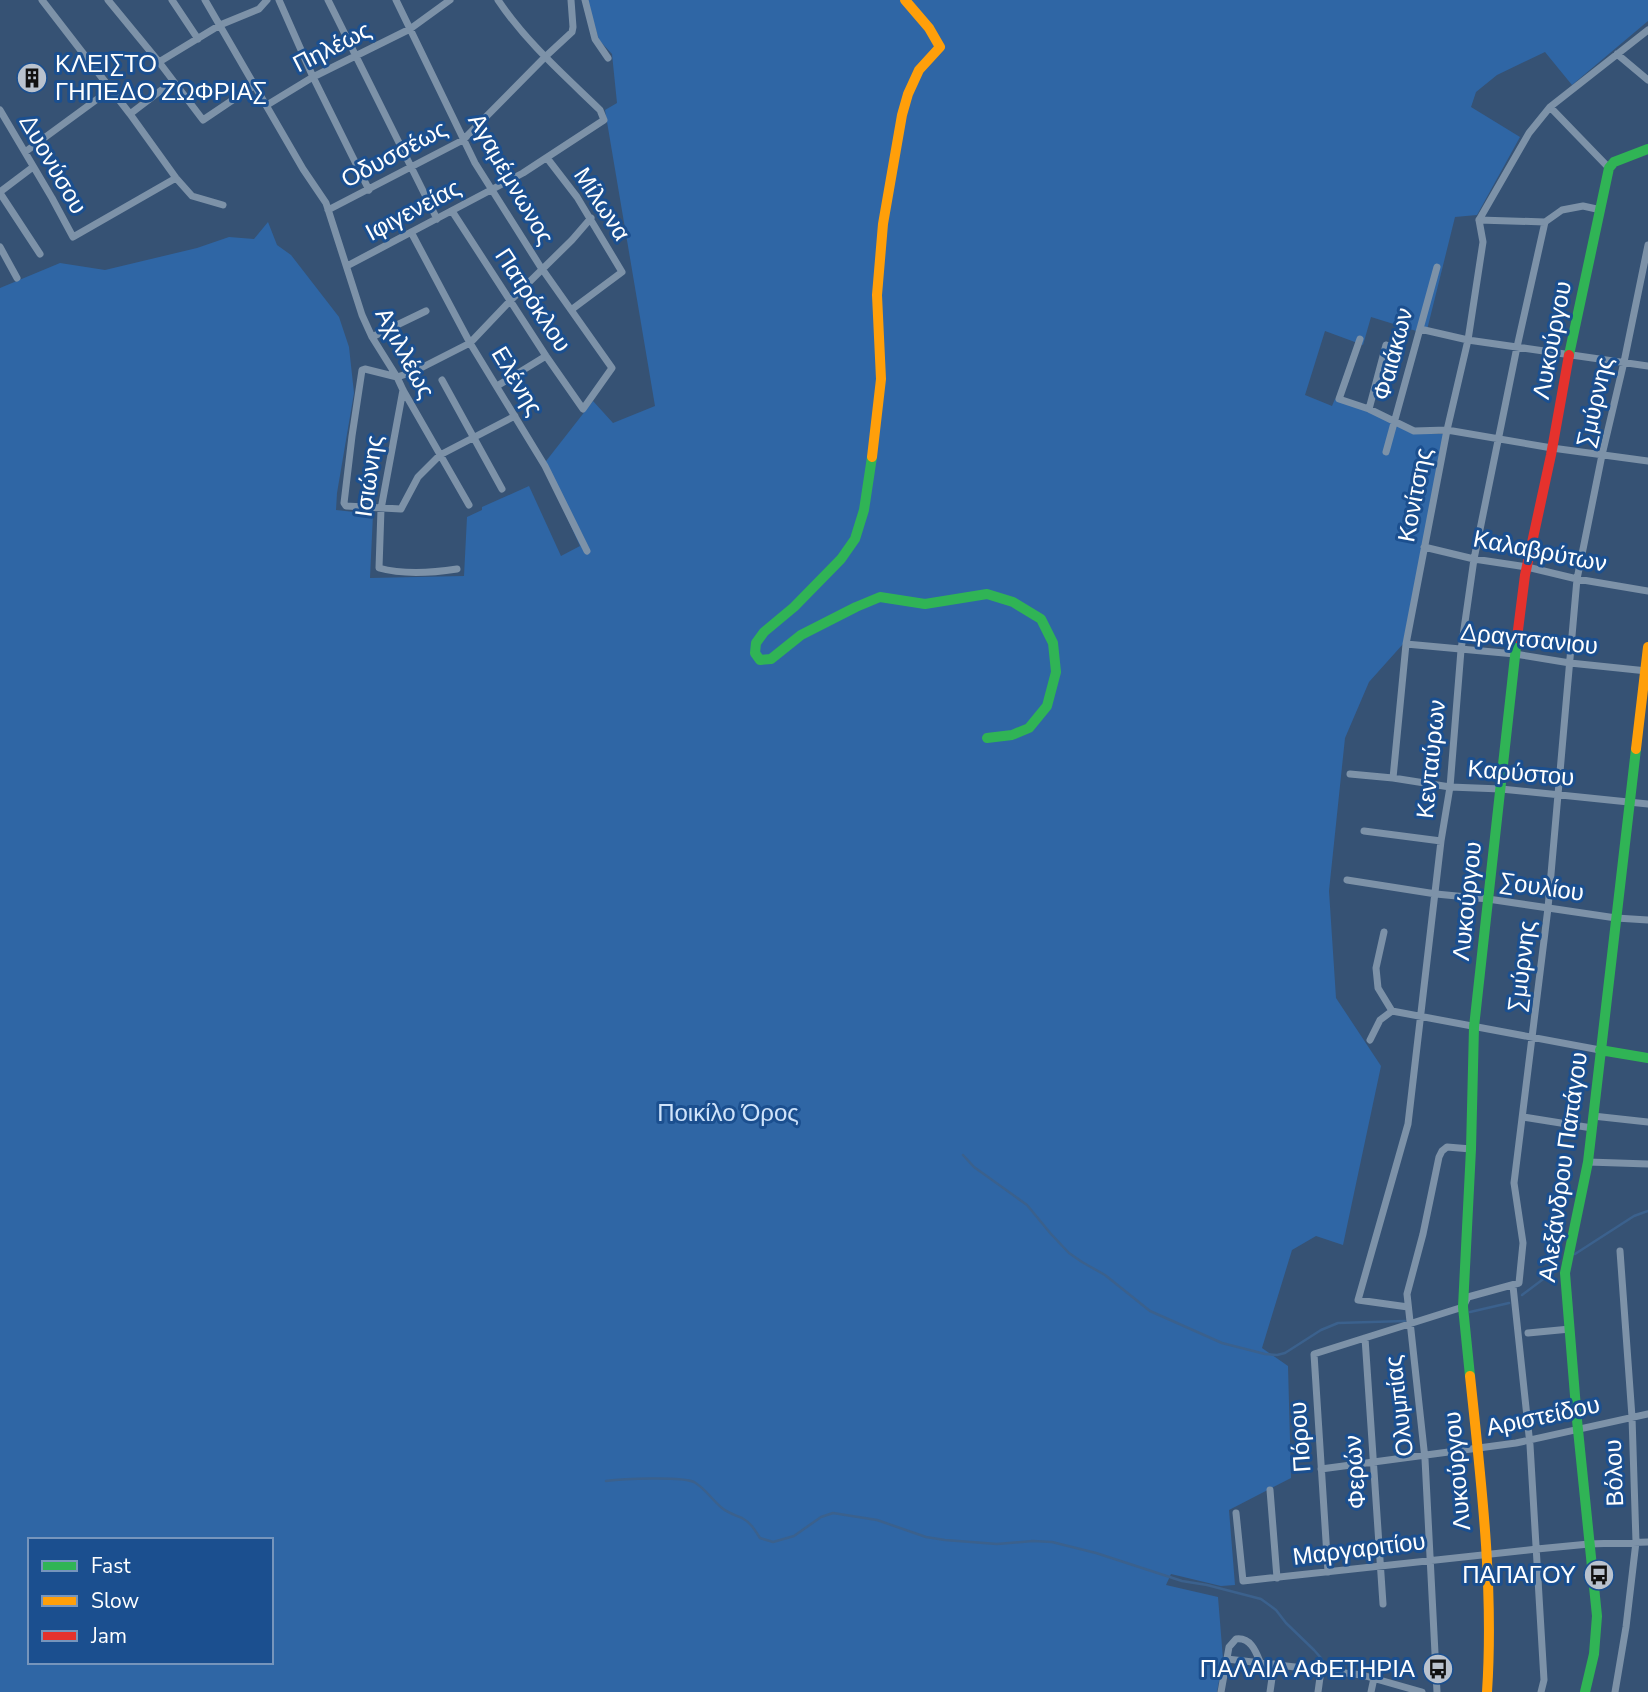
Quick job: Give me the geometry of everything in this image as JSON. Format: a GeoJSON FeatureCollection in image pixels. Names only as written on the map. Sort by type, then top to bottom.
{"type":"FeatureCollection","features":[{"type":"Feature","properties":{"kind":"street"},"geometry":{"type":"LineString","coordinates":[[42,0],[176,178],[192,196],[223,205]]}},
{"type":"Feature","properties":{"kind":"street"},"geometry":{"type":"LineString","coordinates":[[108,0],[203,120],[255,85]]}},
{"type":"Feature","properties":{"kind":"street"},"geometry":{"type":"LineString","coordinates":[[173,0],[198,39]]}},
{"type":"Feature","properties":{"kind":"street","name":"Αχιλλέως"},"geometry":{"type":"LineString","coordinates":[[205,0],[303,170],[326,203],[362,315],[372,337],[469,505]]}},
{"type":"Feature","properties":{"kind":"street"},"geometry":{"type":"LineString","coordinates":[[159,62],[220,25],[259,9],[267,0]]}},
{"type":"Feature","properties":{"kind":"street"},"geometry":{"type":"LineString","coordinates":[[279,0],[313,77],[369,190]]}},
{"type":"Feature","properties":{"kind":"street"},"geometry":{"type":"LineString","coordinates":[[328,0],[437,219]]}},
{"type":"Feature","properties":{"kind":"street","name":"Αγαμέμνωνος"},"geometry":{"type":"LineString","coordinates":[[396,0],[463,140],[492,190],[543,270],[612,368],[583,409]]}},
{"type":"Feature","properties":{"kind":"street","name":"Πηλέως"},"geometry":{"type":"LineString","coordinates":[[267,105],[313,77],[410,29],[439,4],[450,0]]}},
{"type":"Feature","properties":{"kind":"street"},"geometry":{"type":"LineString","coordinates":[[498,0],[545,57]]}},
{"type":"Feature","properties":{"kind":"street","name":"Οδυσσέως"},"geometry":{"type":"LineString","coordinates":[[328,210],[463,140],[572,32],[571,0]]}},
{"type":"Feature","properties":{"kind":"street"},"geometry":{"type":"LineString","coordinates":[[585,0],[595,39],[608,58]]}},
{"type":"Feature","properties":{"kind":"street"},"geometry":{"type":"LineString","coordinates":[[905,0],[929,28],[940,47],[924,60],[905,103],[883,224],[877,295],[881,379],[864,510],[855,539],[841,559],[794,607],[764,632],[756,643],[755,653],[760,660],[771,659],[801,635],[880,597],[925,604],[987,594],[1013,602],[1041,619],[1053,643],[1056,672],[1047,706],[1029,728],[987,738]]}},
{"type":"Feature","properties":{"kind":"street"},"geometry":{"type":"LineString","coordinates":[[1601,209],[1583,206],[1562,210],[1545,222],[1479,220],[1529,133],[1550,107],[1648,30]]}},
{"type":"Feature","properties":{"kind":"street"},"geometry":{"type":"LineString","coordinates":[[1617,54],[1648,80]]}},
{"type":"Feature","properties":{"kind":"street","name":"Ιφιγενείας"},"geometry":{"type":"LineString","coordinates":[[347,266],[492,190],[604,120],[600,110],[545,57]]}},
{"type":"Feature","properties":{"kind":"street"},"geometry":{"type":"LineString","coordinates":[[130,114],[172,82]]}},
{"type":"Feature","properties":{"kind":"street"},"geometry":{"type":"LineString","coordinates":[[25,152],[111,89]]}},
{"type":"Feature","properties":{"kind":"street"},"geometry":{"type":"LineString","coordinates":[[1550,107],[1609,168],[1614,162],[1648,149]]}},
{"type":"Feature","properties":{"kind":"street","name":"Δυονύσου"},"geometry":{"type":"LineString","coordinates":[[0,110],[73,237],[176,178]]}},
{"type":"Feature","properties":{"kind":"street","name":"Μίλωνα"},"geometry":{"type":"LineString","coordinates":[[547,158],[578,197],[622,272],[571,310]]}},
{"type":"Feature","properties":{"kind":"street"},"geometry":{"type":"LineString","coordinates":[[33,167],[0,193],[40,254]]}},
{"type":"Feature","properties":{"kind":"street","name":"Λυκούργου"},"geometry":{"type":"LineString","coordinates":[[1487,1692],[1490,1645],[1485,1554],[1463,1307],[1474,1027],[1527,567],[1609,168]]}},
{"type":"Feature","properties":{"kind":"street","name":"Πατρόκλου"},"geometry":{"type":"LineString","coordinates":[[452,211],[583,409]]}},
{"type":"Feature","properties":{"kind":"street"},"geometry":{"type":"LineString","coordinates":[[515,416],[440,455],[418,477],[401,509],[346,506],[344,503],[362,370],[397,377],[413,372],[470,342],[591,218]]}},
{"type":"Feature","properties":{"kind":"street","name":"Κονίτσης"},"geometry":{"type":"LineString","coordinates":[[1393,778],[1406,644],[1447,430],[1468,340],[1483,243],[1479,220]]}},
{"type":"Feature","properties":{"kind":"street","name":"Κενταύρων"},"geometry":{"type":"LineString","coordinates":[[1408,1307],[1358,1300],[1406,1131],[1450,787],[1461,650],[1474,559],[1545,222]]}},
{"type":"Feature","properties":{"kind":"street","name":"Ελένης"},"geometry":{"type":"LineString","coordinates":[[411,232],[470,342],[545,466],[587,551]]}},
{"type":"Feature","properties":{"kind":"street","name":"Σμύρνης"},"geometry":{"type":"LineString","coordinates":[[1541,1692],[1544,1680],[1530,1440],[1513,1286],[1518,1283],[1523,1243],[1514,1183],[1548,908],[1577,579],[1648,245]]}},
{"type":"Feature","properties":{"kind":"street"},"geometry":{"type":"LineString","coordinates":[[0,247],[17,278]]}},
{"type":"Feature","properties":{"kind":"street","name":"Φαιάκων"},"geometry":{"type":"LineString","coordinates":[[1387,452],[1437,267]]}},
{"type":"Feature","properties":{"kind":"street"},"geometry":{"type":"LineString","coordinates":[[372,337],[426,312]]}},
{"type":"Feature","properties":{"kind":"street"},"geometry":{"type":"LineString","coordinates":[[1420,329],[1468,340],[1648,366]]}},
{"type":"Feature","properties":{"kind":"street"},"geometry":{"type":"LineString","coordinates":[[1360,339],[1339,399],[1369,409],[1414,431],[1447,430],[1648,461]]}},
{"type":"Feature","properties":{"kind":"street"},"geometry":{"type":"LineString","coordinates":[[1369,409],[1386,345]]}},
{"type":"Feature","properties":{"kind":"street"},"geometry":{"type":"LineString","coordinates":[[497,386],[546,356]]}},
{"type":"Feature","properties":{"kind":"street"},"geometry":{"type":"LineString","coordinates":[[442,380],[502,489]]}},
{"type":"Feature","properties":{"kind":"street","name":"Ισιώνης"},"geometry":{"type":"LineString","coordinates":[[403,390],[381,509],[379,568],[418,572],[457,569]]}},
{"type":"Feature","properties":{"kind":"street","name":"Καλαβρύτων"},"geometry":{"type":"LineString","coordinates":[[1424,547],[1474,559],[1648,591]]}},
{"type":"Feature","properties":{"kind":"street","name":"Δραγτσανιου"},"geometry":{"type":"LineString","coordinates":[[1406,644],[1515,654],[1647,671]]}},
{"type":"Feature","properties":{"kind":"street","name":"Αλεξάνδρου Παπάγου"},"geometry":{"type":"LineString","coordinates":[[1585,1692],[1594,1654],[1597,1625],[1565,1273],[1588,1162],[1648,647]]}},
{"type":"Feature","properties":{"kind":"street","name":"Καρύστου"},"geometry":{"type":"LineString","coordinates":[[1350,774],[1450,787],[1501,789],[1648,804]]}},
{"type":"Feature","properties":{"kind":"street"},"geometry":{"type":"LineString","coordinates":[[1364,831],[1441,841]]}},
{"type":"Feature","properties":{"kind":"street","name":"Σουλίου"},"geometry":{"type":"LineString","coordinates":[[1346,880],[1436,894],[1489,898],[1616,918],[1648,920]]}},
{"type":"Feature","properties":{"kind":"street"},"geometry":{"type":"LineString","coordinates":[[1384,932],[1376,968],[1378,988],[1392,1011],[1648,1058]]}},
{"type":"Feature","properties":{"kind":"street"},"geometry":{"type":"LineString","coordinates":[[1370,1040],[1380,1020],[1392,1011]]}},
{"type":"Feature","properties":{"kind":"street"},"geometry":{"type":"LineString","coordinates":[[1593,1116],[1648,1122]]}},
{"type":"Feature","properties":{"kind":"street"},"geometry":{"type":"LineString","coordinates":[[1523,1117],[1592,1128]]}},
{"type":"Feature","properties":{"kind":"street","name":"Ολυμπίας"},"geometry":{"type":"LineString","coordinates":[[1437,1692],[1425,1455],[1407,1290],[1423,1234],[1439,1157],[1447,1147],[1471,1149]]}},
{"type":"Feature","properties":{"kind":"street"},"geometry":{"type":"LineString","coordinates":[[1588,1162],[1648,1164]]}},
{"type":"Feature","properties":{"kind":"street","name":"Βόλου"},"geometry":{"type":"LineString","coordinates":[[1615,1692],[1636,1542],[1632,1417],[1620,1251]]}},
{"type":"Feature","properties":{"kind":"street"},"geometry":{"type":"LineString","coordinates":[[1365,1338],[1463,1307],[1468,1297],[1513,1286]]}},
{"type":"Feature","properties":{"kind":"street"},"geometry":{"type":"LineString","coordinates":[[1528,1333],[1570,1329]]}},
{"type":"Feature","properties":{"kind":"street","name":"Φερών"},"geometry":{"type":"LineString","coordinates":[[1365,1338],[1383,1604]]}},
{"type":"Feature","properties":{"kind":"street","name":"Πόρου"},"geometry":{"type":"LineString","coordinates":[[1328,1572],[1314,1354],[1365,1338]]}},
{"type":"Feature","properties":{"kind":"street","name":"Αριστείδου"},"geometry":{"type":"LineString","coordinates":[[1321,1469],[1530,1440],[1648,1413]]}},
{"type":"Feature","properties":{"kind":"street"},"geometry":{"type":"LineString","coordinates":[[1270,1490],[1277,1578]]}},
{"type":"Feature","properties":{"kind":"street","name":"Μαργαριτίου"},"geometry":{"type":"LineString","coordinates":[[1236,1513],[1243,1581],[1485,1554],[1589,1544],[1648,1542]]}},
{"type":"Feature","properties":{"kind":"street"},"geometry":{"type":"LineString","coordinates":[[1221,1692],[1231,1642],[1240,1638],[1253,1646],[1261,1664]]}},
{"type":"Feature","properties":{"kind":"street"},"geometry":{"type":"LineString","coordinates":[[1227,1660],[1374,1678],[1421,1692]]}},
{"type":"Feature","properties":{"kind":"street"},"geometry":{"type":"LineString","coordinates":[[1270,1692],[1275,1664]]}},
{"type":"Feature","properties":{"kind":"street"},"geometry":{"type":"LineString","coordinates":[[1318,1692],[1321,1670]]}},
{"type":"Feature","properties":{"kind":"street"},"geometry":{"type":"LineString","coordinates":[[1371,1692],[1374,1678]]}},
{"type":"Feature","properties":{"kind":"green space","name":"Ποικίλο Όρος"},"geometry":{"type":"Polygon","coordinates":[[[587,0],[1648,0],[1648,21],[1572,85],[1545,52],[1497,75],[1476,92],[1471,107],[1520,137],[1477,215],[1455,217],[1426,334],[1371,317],[1363,345],[1325,331],[1305,395],[1332,406],[1335,399],[1368,411],[1414,434],[1444,434],[1403,644],[1369,682],[1345,738],[1329,891],[1336,998],[1381,1066],[1343,1245],[1316,1236],[1292,1250],[1262,1348],[1288,1366],[1291,1478],[1229,1510],[1235,1585],[1221,1586],[1171,1574],[1166,1585],[1218,1597],[1223,1659],[1217,1692],[0,1692],[0,288],[60,263],[105,270],[197,248],[229,237],[254,239],[268,222],[277,245],[291,255],[339,317],[349,347],[354,393],[336,510],[373,514],[370,578],[464,576],[467,517],[482,510],[482,507],[529,486],[561,556],[580,546],[543,465],[593,401],[613,423],[655,406],[605,110],[617,103],[612,54],[599,40],[587,0]]]}},
{"type":"Feature","properties":{"kind":"waterway"},"geometry":{"type":"LineString","coordinates":[[963,1155],[974,1167],[1027,1205],[1069,1253],[1105,1275],[1150,1311],[1222,1343],[1277,1355],[1338,1323],[1405,1321]]}},
{"type":"Feature","properties":{"kind":"waterway"},"geometry":{"type":"LineString","coordinates":[[1575,1254],[1634,1216],[1648,1211]]}},
{"type":"Feature","properties":{"kind":"waterway"},"geometry":{"type":"LineString","coordinates":[[1522,1295],[1554,1271]]}},
{"type":"Feature","properties":{"kind":"waterway"},"geometry":{"type":"LineString","coordinates":[[1470,1312],[1509,1303]]}},
{"type":"Feature","properties":{"kind":"waterway"},"geometry":{"type":"LineString","coordinates":[[606,1481],[665,1479],[694,1482],[724,1510],[747,1522],[760,1538],[773,1542],[794,1536],[821,1517],[833,1513],[877,1520],[926,1537],[945,1540],[997,1544],[1052,1542],[1096,1553],[1182,1581],[1261,1599],[1276,1610],[1324,1664]]}},
{"type":"Feature","properties":{"kind":"traffic: fast"},"geometry":{"type":"LineString","coordinates":[[1569,355],[1609,168],[1614,162],[1648,149]]}},
{"type":"Feature","properties":{"kind":"traffic: fast"},"geometry":{"type":"LineString","coordinates":[[872,457],[864,510],[855,539],[841,559],[794,607],[764,632],[756,643],[755,653],[760,660],[771,659],[801,635],[880,597],[925,604],[987,594],[1013,602],[1041,619],[1053,643],[1056,672],[1047,706],[1029,728],[1012,735],[987,738]]}},
{"type":"Feature","properties":{"kind":"traffic: fast"},"geometry":{"type":"LineString","coordinates":[[1470,1376],[1463,1307],[1474,1027],[1517,638]]}},
{"type":"Feature","properties":{"kind":"traffic: fast"},"geometry":{"type":"LineString","coordinates":[[1585,1692],[1594,1654],[1597,1616],[1565,1273],[1588,1162],[1636,749]]}},
{"type":"Feature","properties":{"kind":"traffic: fast"},"geometry":{"type":"LineString","coordinates":[[1600,1050],[1648,1058]]}},
{"type":"Feature","properties":{"kind":"traffic: slow"},"geometry":{"type":"LineString","coordinates":[[872,457],[881,379],[877,295],[883,224],[908,94],[919,70],[940,47],[929,28],[905,0]]}},
{"type":"Feature","properties":{"kind":"traffic: slow"},"geometry":{"type":"LineString","coordinates":[[1636,749],[1648,647]]}},
{"type":"Feature","properties":{"kind":"traffic: slow"},"geometry":{"type":"LineString","coordinates":[[1470,1376],[1488,1573],[1487,1692]]}},
{"type":"Feature","properties":{"kind":"traffic: jam"},"geometry":{"type":"LineString","coordinates":[[1517,638],[1525,575],[1569,355]]}},
{"type":"Feature","properties":{"kind":"place","name":"ΚΛΕΙΣΤΟ ΓΗΠΕΔΟ ΖΩΦΡΙΑΣ"},"geometry":{"type":"Point","coordinates":[32,78]}},
{"type":"Feature","properties":{"kind":"place","name":"ΠΑΠΑΓΟΥ"},"geometry":{"type":"Point","coordinates":[1599,1575]}},
{"type":"Feature","properties":{"kind":"place","name":"ΠΑΛΑΙΑ ΑΦΕΤΗΡΙΑ"},"geometry":{"type":"Point","coordinates":[1438,1669]}}]}
